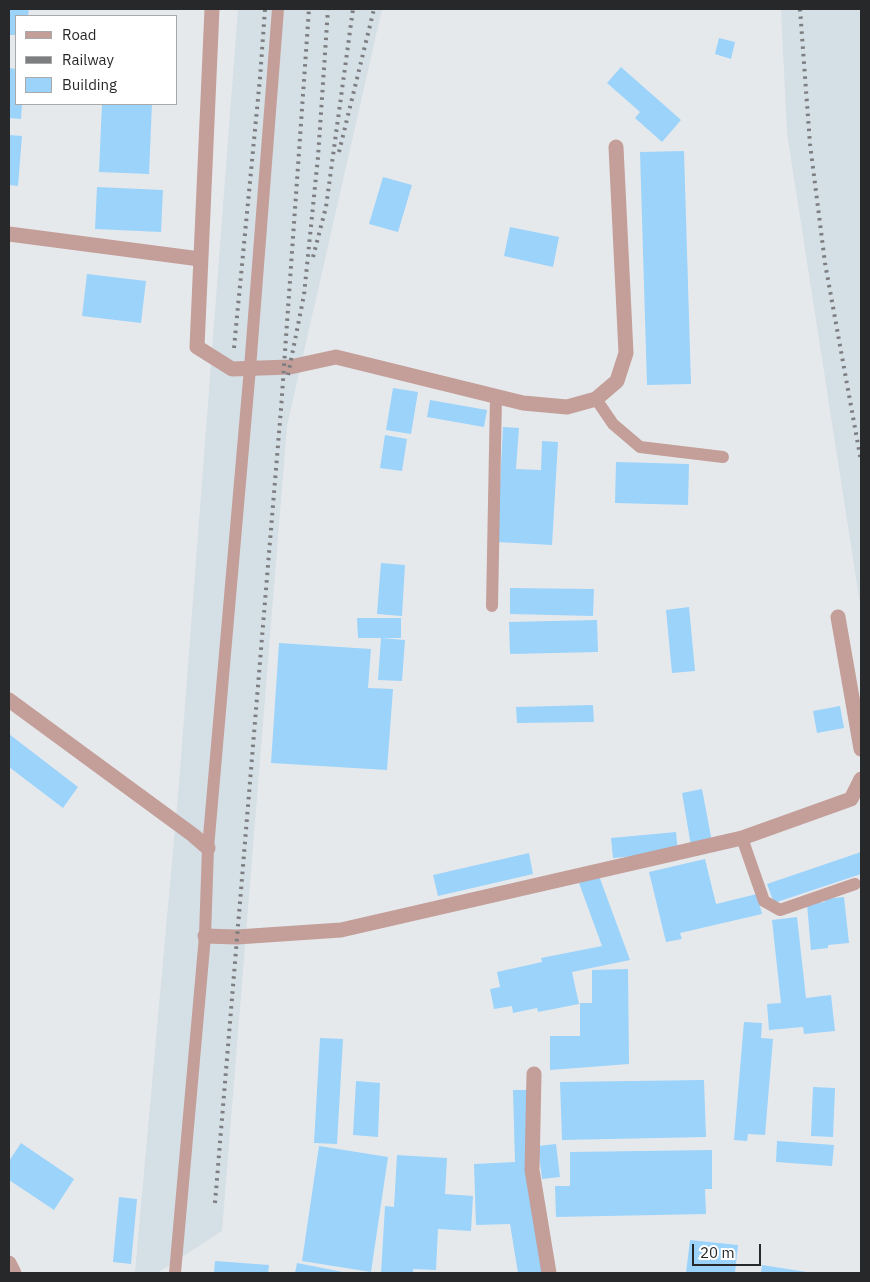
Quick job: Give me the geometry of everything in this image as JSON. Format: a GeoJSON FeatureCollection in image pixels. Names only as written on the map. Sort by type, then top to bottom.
{"type":"FeatureCollection","features":[{"type":"Feature","properties":{"kind":"street"},"geometry":{"type":"LineString","coordinates":[[212,9],[197,347],[232,369],[290,367],[336,357],[523,404],[567,407],[596,399],[617,381],[626,353],[616,147]]}},
{"type":"Feature","properties":{"kind":"street"},"geometry":{"type":"LineString","coordinates":[[9,234],[200,259]]}},
{"type":"Feature","properties":{"kind":"street"},"geometry":{"type":"LineString","coordinates":[[838,617],[861,749]]}},
{"type":"Feature","properties":{"kind":"street"},"geometry":{"type":"LineString","coordinates":[[9,700],[208,848]]}},
{"type":"Feature","properties":{"kind":"street"},"geometry":{"type":"LineString","coordinates":[[205,936],[237,937],[341,930],[742,838],[851,799],[861,779]]}},
{"type":"Feature","properties":{"kind":"street"},"geometry":{"type":"LineString","coordinates":[[534,1074],[532,1170],[549,1273]]}},
{"type":"Feature","properties":{"kind":"street"},"geometry":{"type":"LineString","coordinates":[[9,1263],[14,1273]]}},
{"type":"Feature","properties":{"kind":"lane"},"geometry":{"type":"LineString","coordinates":[[175,1273],[205,936],[208,848],[250,368],[278,9]]}},
{"type":"Feature","properties":{"kind":"lane"},"geometry":{"type":"LineString","coordinates":[[492,606],[496,397]]}},
{"type":"Feature","properties":{"kind":"lane"},"geometry":{"type":"LineString","coordinates":[[596,399],[613,424],[640,447],[723,457]]}},
{"type":"Feature","properties":{"kind":"lane"},"geometry":{"type":"LineString","coordinates":[[742,838],[764,901],[780,910],[855,884]]}},
{"type":"Feature","properties":{"kind":"shaded area"},"geometry":{"type":"Polygon","coordinates":[[[238,9],[382,9],[287,426],[222,1231],[157,1273],[148,1273],[135,1272],[179,784],[238,9]]]}},
{"type":"Feature","properties":{"kind":"shaded area"},"geometry":{"type":"Polygon","coordinates":[[[781,9],[861,9],[861,610],[787,133],[781,9]]]}},
{"type":"Feature","properties":{"kind":"building"},"geometry":{"type":"Polygon","coordinates":[[[9,9],[29,9],[28,15],[15,15],[15,35],[9,35],[9,9]]]}},
{"type":"Feature","properties":{"kind":"building"},"geometry":{"type":"Polygon","coordinates":[[[719,38],[735,42],[731,59],[715,54],[719,38]]]}},
{"type":"Feature","properties":{"kind":"building"},"geometry":{"type":"Polygon","coordinates":[[[621,67],[681,120],[662,142],[635,118],[640,112],[607,83],[621,67]]]}},
{"type":"Feature","properties":{"kind":"building"},"geometry":{"type":"Polygon","coordinates":[[[9,68],[15,69],[15,105],[22,105],[21,119],[9,118],[9,68]]]}},
{"type":"Feature","properties":{"kind":"building"},"geometry":{"type":"Polygon","coordinates":[[[102,105],[152,105],[149,174],[99,172],[102,105]]]}},
{"type":"Feature","properties":{"kind":"building"},"geometry":{"type":"Polygon","coordinates":[[[9,135],[22,136],[18,186],[9,185],[9,135]]]}},
{"type":"Feature","properties":{"kind":"building"},"geometry":{"type":"Polygon","coordinates":[[[684,151],[691,384],[647,385],[640,152],[684,151]]]}},
{"type":"Feature","properties":{"kind":"building"},"geometry":{"type":"Polygon","coordinates":[[[383,177],[412,185],[398,232],[369,224],[383,177]]]}},
{"type":"Feature","properties":{"kind":"building"},"geometry":{"type":"Polygon","coordinates":[[[97,187],[163,190],[161,232],[95,229],[97,187]]]}},
{"type":"Feature","properties":{"kind":"building"},"geometry":{"type":"Polygon","coordinates":[[[510,227],[559,237],[553,267],[504,256],[510,227]]]}},
{"type":"Feature","properties":{"kind":"building"},"geometry":{"type":"Polygon","coordinates":[[[87,274],[146,281],[141,323],[82,316],[87,274]]]}},
{"type":"Feature","properties":{"kind":"building"},"geometry":{"type":"Polygon","coordinates":[[[393,388],[418,392],[411,434],[386,430],[393,388]]]}},
{"type":"Feature","properties":{"kind":"building"},"geometry":{"type":"Polygon","coordinates":[[[430,400],[487,410],[484,427],[427,417],[430,400]]]}},
{"type":"Feature","properties":{"kind":"building"},"geometry":{"type":"Polygon","coordinates":[[[503,427],[519,428],[516,469],[541,470],[542,441],[558,442],[552,545],[497,542],[503,427]]]}},
{"type":"Feature","properties":{"kind":"building"},"geometry":{"type":"Polygon","coordinates":[[[385,435],[407,439],[402,471],[380,468],[385,435]]]}},
{"type":"Feature","properties":{"kind":"building"},"geometry":{"type":"Polygon","coordinates":[[[616,462],[689,464],[688,505],[615,503],[616,462]]]}},
{"type":"Feature","properties":{"kind":"building"},"geometry":{"type":"Polygon","coordinates":[[[381,563],[405,565],[402,616],[377,614],[381,563]]]}},
{"type":"Feature","properties":{"kind":"building"},"geometry":{"type":"Polygon","coordinates":[[[510,588],[594,589],[593,616],[510,614],[510,588]]]}},
{"type":"Feature","properties":{"kind":"building"},"geometry":{"type":"Polygon","coordinates":[[[689,607],[695,671],[672,673],[666,610],[689,607]]]}},
{"type":"Feature","properties":{"kind":"building"},"geometry":{"type":"Polygon","coordinates":[[[357,618],[401,618],[401,638],[358,638],[357,618]]]}},
{"type":"Feature","properties":{"kind":"building"},"geometry":{"type":"Polygon","coordinates":[[[597,620],[598,652],[510,654],[509,622],[597,620]]]}},
{"type":"Feature","properties":{"kind":"building"},"geometry":{"type":"Polygon","coordinates":[[[381,638],[405,640],[402,681],[378,680],[381,638]]]}},
{"type":"Feature","properties":{"kind":"building"},"geometry":{"type":"Polygon","coordinates":[[[279,643],[371,649],[368,688],[393,689],[387,770],[271,763],[279,643]]]}},
{"type":"Feature","properties":{"kind":"building"},"geometry":{"type":"Polygon","coordinates":[[[593,705],[594,722],[517,723],[516,707],[593,705]]]}},
{"type":"Feature","properties":{"kind":"building"},"geometry":{"type":"Polygon","coordinates":[[[840,706],[844,728],[817,733],[813,711],[840,706]]]}},
{"type":"Feature","properties":{"kind":"building"},"geometry":{"type":"Polygon","coordinates":[[[9,734],[78,787],[63,808],[9,767],[9,734]]]}},
{"type":"Feature","properties":{"kind":"building"},"geometry":{"type":"Polygon","coordinates":[[[702,789],[712,842],[691,846],[682,793],[702,789]]]}},
{"type":"Feature","properties":{"kind":"building"},"geometry":{"type":"Polygon","coordinates":[[[676,832],[678,852],[613,858],[611,838],[676,832]]]}},
{"type":"Feature","properties":{"kind":"building"},"geometry":{"type":"Polygon","coordinates":[[[861,852],[861,874],[774,903],[767,884],[861,852]]]}},
{"type":"Feature","properties":{"kind":"building"},"geometry":{"type":"Polygon","coordinates":[[[529,853],[533,874],[438,896],[433,875],[529,853]]]}},
{"type":"Feature","properties":{"kind":"building"},"geometry":{"type":"Polygon","coordinates":[[[705,859],[716,904],[757,894],[762,914],[680,933],[682,939],[666,942],[649,872],[705,859]]]}},
{"type":"Feature","properties":{"kind":"building"},"geometry":{"type":"Polygon","coordinates":[[[599,876],[630,960],[572,972],[579,1004],[538,1012],[537,1008],[513,1013],[512,1006],[494,1009],[490,989],[500,987],[497,972],[542,962],[541,958],[602,946],[579,883],[599,876]]]}},
{"type":"Feature","properties":{"kind":"building"},"geometry":{"type":"Polygon","coordinates":[[[844,897],[849,943],[828,945],[828,948],[811,950],[807,904],[825,902],[824,899],[844,897]]]}},
{"type":"Feature","properties":{"kind":"building"},"geometry":{"type":"Polygon","coordinates":[[[797,917],[806,998],[831,995],[835,1031],[804,1034],[803,1027],[769,1030],[767,1004],[781,1003],[772,920],[797,917]]]}},
{"type":"Feature","properties":{"kind":"building"},"geometry":{"type":"Polygon","coordinates":[[[628,969],[629,1064],[550,1070],[550,1036],[580,1036],[580,1003],[592,1003],[592,970],[628,969]]]}},
{"type":"Feature","properties":{"kind":"building"},"geometry":{"type":"Polygon","coordinates":[[[744,1022],[762,1023],[761,1038],[773,1039],[765,1135],[748,1134],[747,1141],[734,1140],[744,1022]]]}},
{"type":"Feature","properties":{"kind":"building"},"geometry":{"type":"Polygon","coordinates":[[[320,1038],[343,1039],[337,1144],[314,1143],[320,1038]]]}},
{"type":"Feature","properties":{"kind":"building"},"geometry":{"type":"Polygon","coordinates":[[[704,1080],[706,1137],[562,1140],[560,1082],[704,1080]]]}},
{"type":"Feature","properties":{"kind":"building"},"geometry":{"type":"Polygon","coordinates":[[[356,1081],[380,1083],[378,1137],[353,1135],[356,1081]]]}},
{"type":"Feature","properties":{"kind":"building"},"geometry":{"type":"Polygon","coordinates":[[[813,1087],[835,1088],[833,1137],[811,1136],[813,1087]]]}},
{"type":"Feature","properties":{"kind":"building"},"geometry":{"type":"Polygon","coordinates":[[[513,1090],[527,1090],[542,1273],[518,1273],[510,1224],[476,1225],[474,1164],[515,1162],[513,1090]]]}},
{"type":"Feature","properties":{"kind":"building"},"geometry":{"type":"Polygon","coordinates":[[[777,1141],[834,1145],[832,1166],[776,1162],[777,1141]]]}},
{"type":"Feature","properties":{"kind":"building"},"geometry":{"type":"Polygon","coordinates":[[[21,1143],[74,1179],[54,1210],[9,1180],[9,1161],[21,1143]]]}},
{"type":"Feature","properties":{"kind":"building"},"geometry":{"type":"Polygon","coordinates":[[[556,1144],[560,1177],[542,1179],[538,1146],[556,1144]]]}},
{"type":"Feature","properties":{"kind":"building"},"geometry":{"type":"Polygon","coordinates":[[[319,1146],[388,1157],[371,1272],[302,1261],[319,1146]]]}},
{"type":"Feature","properties":{"kind":"building"},"geometry":{"type":"Polygon","coordinates":[[[712,1150],[712,1189],[705,1189],[706,1214],[556,1217],[555,1186],[570,1186],[570,1152],[712,1150]]]}},
{"type":"Feature","properties":{"kind":"building"},"geometry":{"type":"Polygon","coordinates":[[[397,1155],[447,1158],[445,1194],[473,1196],[471,1231],[438,1229],[436,1270],[413,1269],[413,1273],[381,1273],[385,1206],[394,1207],[397,1155]]]}},
{"type":"Feature","properties":{"kind":"building"},"geometry":{"type":"Polygon","coordinates":[[[119,1197],[137,1199],[131,1264],[113,1262],[119,1197]]]}},
{"type":"Feature","properties":{"kind":"building"},"geometry":{"type":"Polygon","coordinates":[[[690,1240],[738,1245],[735,1273],[686,1273],[690,1240]]]}},
{"type":"Feature","properties":{"kind":"building"},"geometry":{"type":"Polygon","coordinates":[[[215,1261],[269,1265],[268,1273],[214,1273],[215,1261]]]}},
{"type":"Feature","properties":{"kind":"building"},"geometry":{"type":"Polygon","coordinates":[[[297,1263],[343,1272],[343,1273],[295,1273],[297,1263]]]}},
{"type":"Feature","properties":{"kind":"building"},"geometry":{"type":"Polygon","coordinates":[[[762,1265],[807,1272],[807,1273],[761,1273],[762,1265]]]}},
{"type":"Feature","properties":{"kind":"railway"},"geometry":{"type":"LineString","coordinates":[[234,348],[265,9]]}},
{"type":"Feature","properties":{"kind":"railway"},"geometry":{"type":"LineString","coordinates":[[215,1203],[281,409],[309,9]]}},
{"type":"Feature","properties":{"kind":"railway"},"geometry":{"type":"LineString","coordinates":[[288,375],[304,295],[318,157],[328,9]]}},
{"type":"Feature","properties":{"kind":"railway"},"geometry":{"type":"LineString","coordinates":[[313,257],[326,207],[353,9]]}},
{"type":"Feature","properties":{"kind":"railway"},"geometry":{"type":"LineString","coordinates":[[339,152],[374,9]]}},
{"type":"Feature","properties":{"kind":"railway"},"geometry":{"type":"LineString","coordinates":[[800,9],[810,144],[825,263],[861,461]]}}]}
